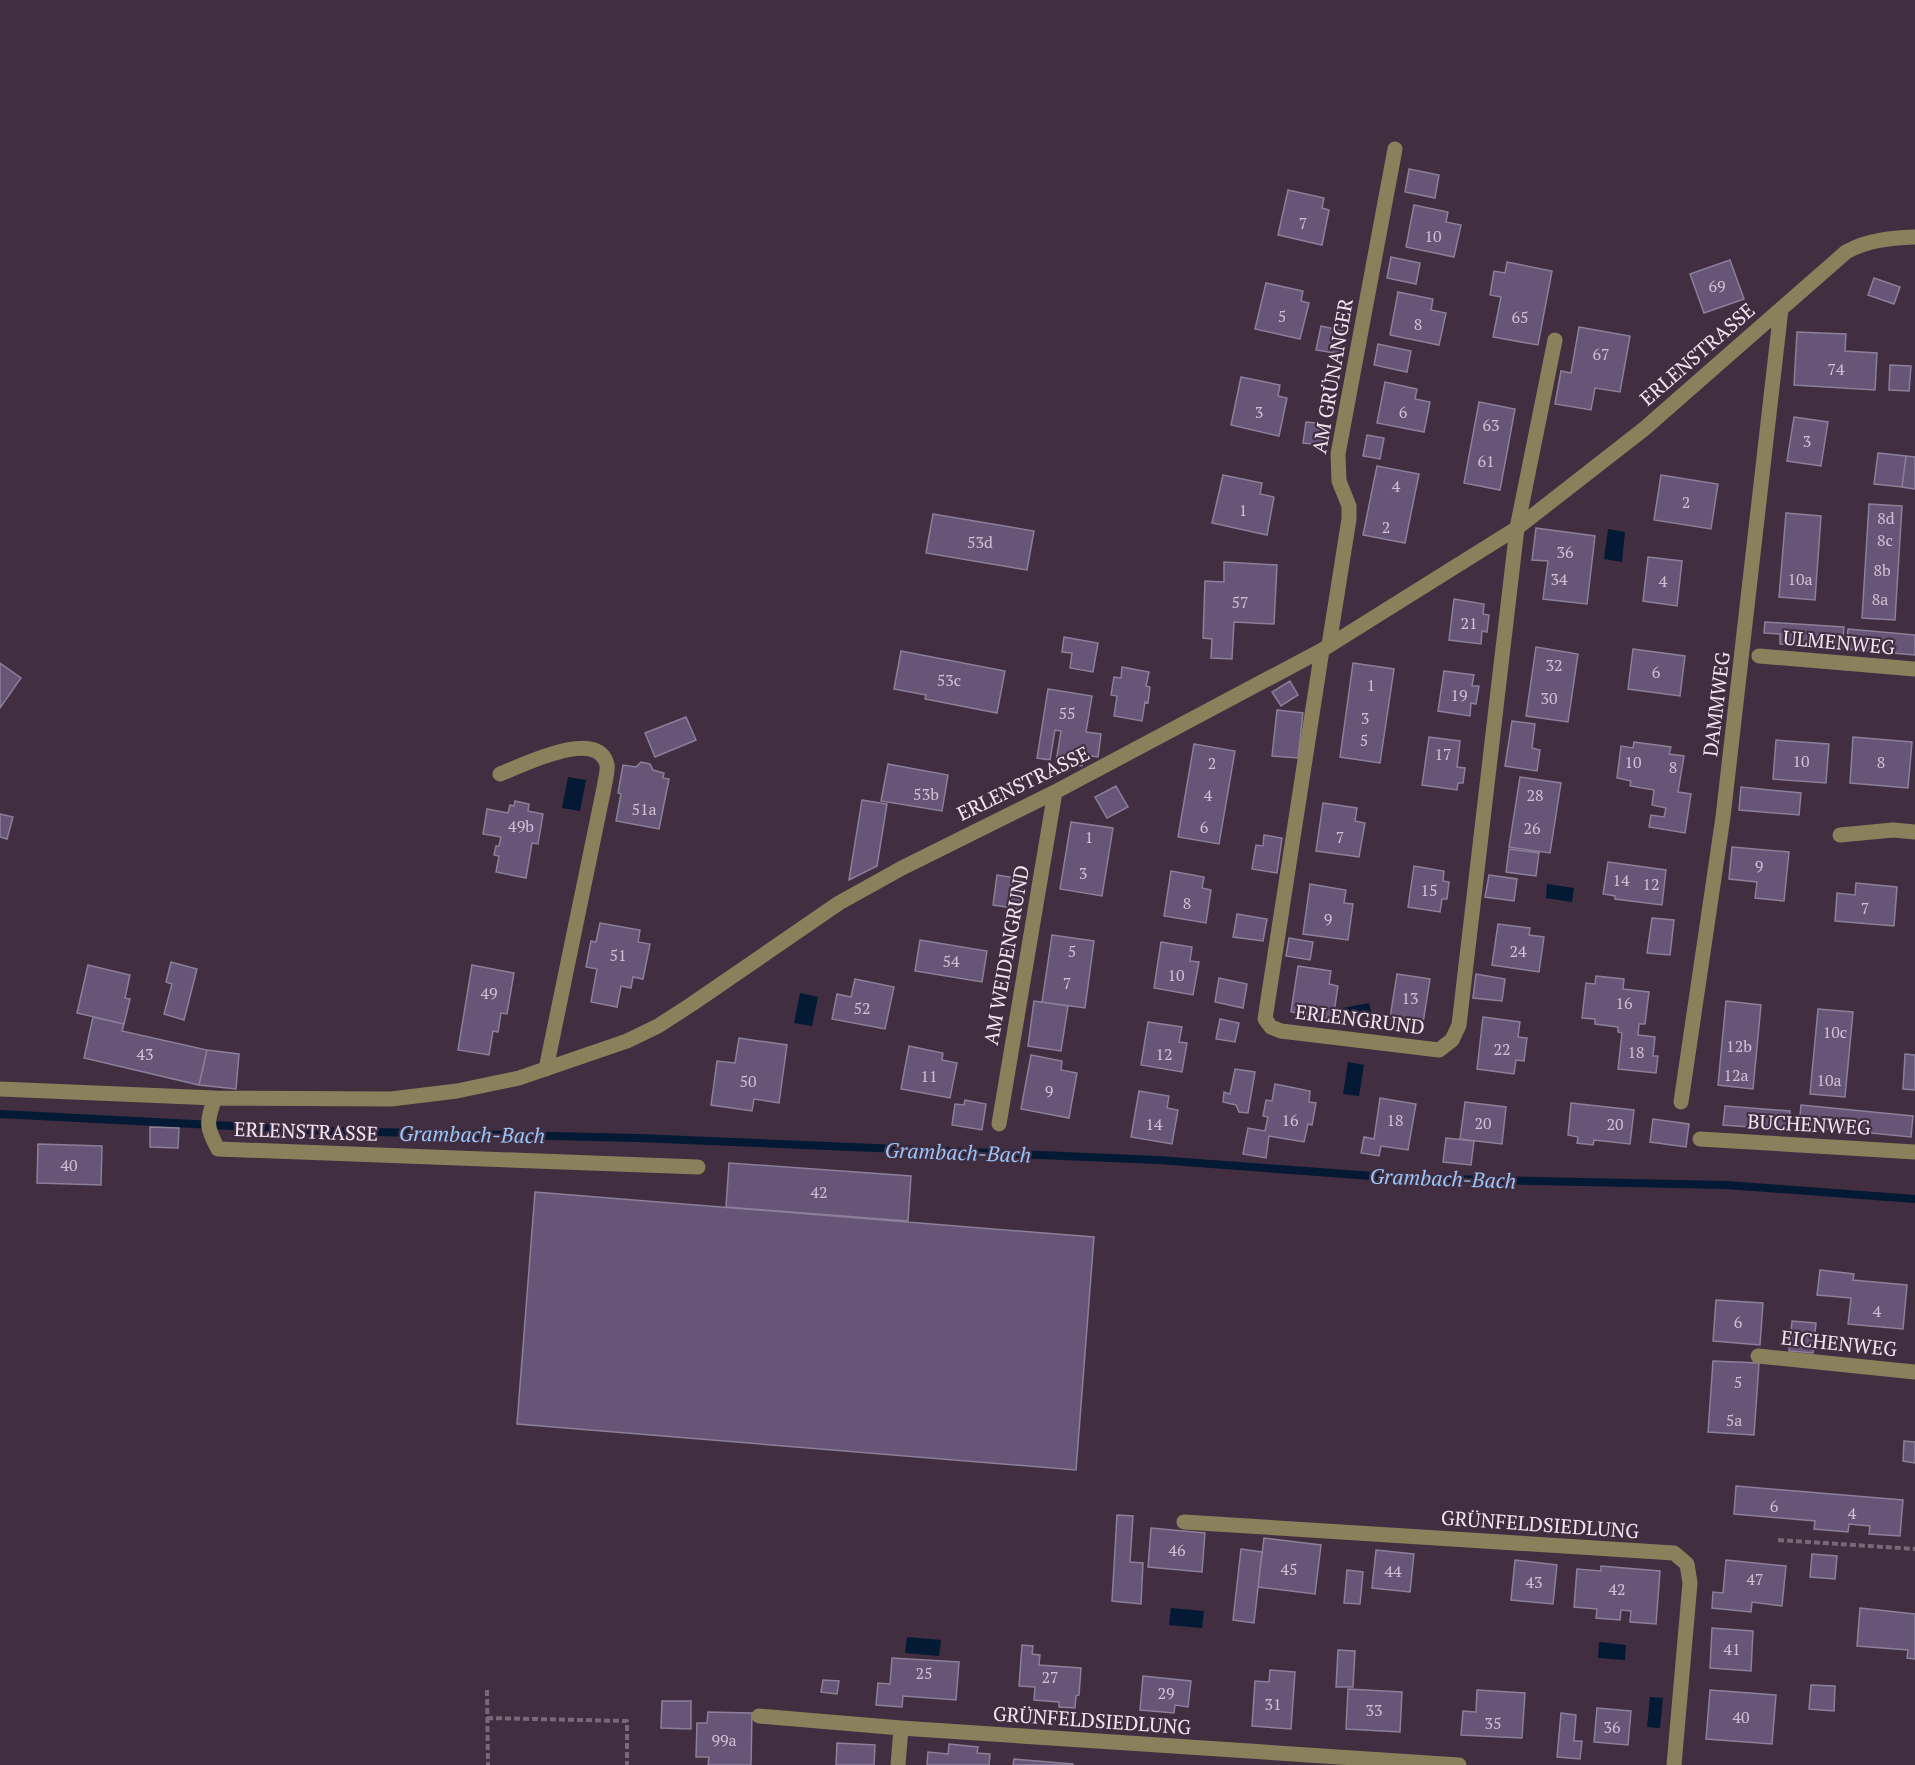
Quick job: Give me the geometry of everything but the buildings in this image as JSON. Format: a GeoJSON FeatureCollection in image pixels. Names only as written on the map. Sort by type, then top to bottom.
{"type":"FeatureCollection","features":[{"type":"Feature","properties":{"kind":"street","name":"AM GRÜNANGER"},"geometry":{"type":"LineString","coordinates":[[1326,647],[1349,519],[1349,506],[1339,481],[1338,454],[1395,149]]}},
{"type":"Feature","properties":{"kind":"street","name":"ERLENSTRASSE"},"geometry":{"type":"LineString","coordinates":[[0,1089],[214,1098],[391,1099],[457,1091],[519,1078],[627,1041],[658,1026],[839,903],[961,837],[1055,792],[1326,647],[1517,528],[1644,429],[1823,271],[1856,247],[1887,239],[1915,237]]}},
{"type":"Feature","properties":{"kind":"street","name":"DAMMWEG"},"geometry":{"type":"LineString","coordinates":[[1682,1102],[1723,817],[1781,309]]}},
{"type":"Feature","properties":{"kind":"street"},"geometry":{"type":"LineString","coordinates":[[1517,528],[1556,340]]}},
{"type":"Feature","properties":{"kind":"street","name":"ERLENGRUND"},"geometry":{"type":"LineString","coordinates":[[1326,647],[1264,1019],[1271,1027],[1281,1031],[1439,1050],[1452,1040],[1459,1025],[1517,528]]}},
{"type":"Feature","properties":{"kind":"street","name":"ULMENWEG"},"geometry":{"type":"LineString","coordinates":[[1760,656],[1915,669]]}},
{"type":"Feature","properties":{"kind":"street"},"geometry":{"type":"LineString","coordinates":[[500,774],[568,748],[594,748],[603,756],[607,765],[546,1069]]}},
{"type":"Feature","properties":{"kind":"street","name":"AM WEIDENGRUND"},"geometry":{"type":"LineString","coordinates":[[999,1124],[1055,792]]}},
{"type":"Feature","properties":{"kind":"street"},"geometry":{"type":"LineString","coordinates":[[1840,835],[1893,830],[1915,832]]}},
{"type":"Feature","properties":{"kind":"street","name":"ERLENSTRASSE"},"geometry":{"type":"LineString","coordinates":[[214,1098],[209,1114],[208,1130],[218,1149],[698,1167]]}},
{"type":"Feature","properties":{"kind":"street","name":"BUCHENWEG"},"geometry":{"type":"LineString","coordinates":[[1700,1139],[1915,1152]]}},
{"type":"Feature","properties":{"kind":"street","name":"EICHENWEG"},"geometry":{"type":"LineString","coordinates":[[1758,1356],[1915,1372]]}},
{"type":"Feature","properties":{"kind":"street","name":"GRÜNFELDSIEDLUNG"},"geometry":{"type":"LineString","coordinates":[[1184,1522],[1674,1553],[1687,1564],[1690,1583],[1674,1765]]}},
{"type":"Feature","properties":{"kind":"street","name":"GRÜNFELDSIEDLUNG"},"geometry":{"type":"LineString","coordinates":[[759,1716],[901,1728],[1460,1765]]}},
{"type":"Feature","properties":{"kind":"street"},"geometry":{"type":"LineString","coordinates":[[898,1765],[901,1728]]}},
{"type":"Feature","properties":{"kind":"path"},"geometry":{"type":"LineString","coordinates":[[1778,1540],[1915,1549]]}},
{"type":"Feature","properties":{"kind":"path"},"geometry":{"type":"LineString","coordinates":[[487,1690],[488,1765]]}},
{"type":"Feature","properties":{"kind":"path"},"geometry":{"type":"LineString","coordinates":[[487,1719],[627,1721],[627,1765]]}},
{"type":"Feature","properties":{"kind":"water"},"geometry":{"type":"Polygon","coordinates":[[[1608,529],[1625,532],[1622,562],[1604,559],[1608,529]]]}},
{"type":"Feature","properties":{"kind":"water"},"geometry":{"type":"Polygon","coordinates":[[[568,777],[586,780],[580,811],[562,808],[568,777]]]}},
{"type":"Feature","properties":{"kind":"water"},"geometry":{"type":"Polygon","coordinates":[[[1547,884],[1574,888],[1572,902],[1546,898],[1547,884]]]}},
{"type":"Feature","properties":{"kind":"water"},"geometry":{"type":"Polygon","coordinates":[[[800,993],[818,997],[812,1026],[794,1023],[800,993]]]}},
{"type":"Feature","properties":{"kind":"water"},"geometry":{"type":"Polygon","coordinates":[[[1369,1003],[1372,1015],[1345,1020],[1343,1008],[1369,1003]]]}},
{"type":"Feature","properties":{"kind":"water"},"geometry":{"type":"Polygon","coordinates":[[[1348,1062],[1364,1065],[1359,1096],[1343,1094],[1348,1062]]]}},
{"type":"Feature","properties":{"kind":"water"},"geometry":{"type":"Polygon","coordinates":[[[1171,1608],[1204,1611],[1202,1628],[1169,1625],[1171,1608]]]}},
{"type":"Feature","properties":{"kind":"water"},"geometry":{"type":"Polygon","coordinates":[[[907,1637],[941,1640],[939,1656],[905,1653],[907,1637]]]}},
{"type":"Feature","properties":{"kind":"water"},"geometry":{"type":"Polygon","coordinates":[[[1599,1642],[1626,1645],[1625,1660],[1598,1658],[1599,1642]]]}},
{"type":"Feature","properties":{"kind":"water"},"geometry":{"type":"Polygon","coordinates":[[[1650,1697],[1663,1698],[1660,1728],[1647,1727],[1650,1697]]]}},
{"type":"Feature","properties":{"kind":"waterway","name":"Grambach-Bach"},"geometry":{"type":"LineString","coordinates":[[0,1114],[327,1131],[638,1138],[1158,1160],[1399,1178],[1726,1185],[1915,1199]]}}]}
